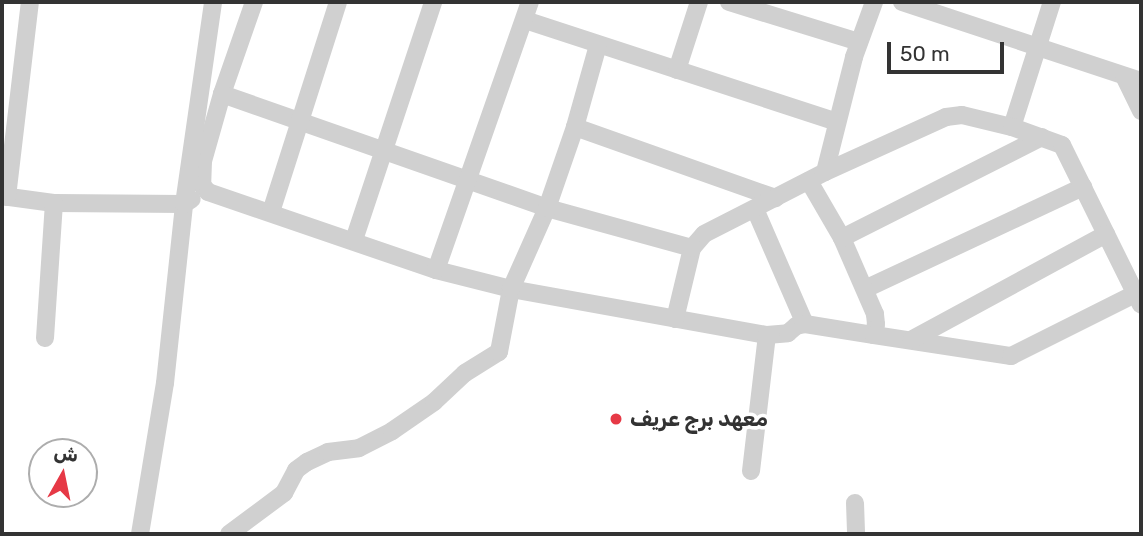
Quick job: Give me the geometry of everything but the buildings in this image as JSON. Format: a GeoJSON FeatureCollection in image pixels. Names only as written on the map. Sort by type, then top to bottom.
{"type":"FeatureCollection","features":[{"type":"Feature","properties":{"kind":"street"},"geometry":{"type":"LineString","coordinates":[[30,2],[5,196],[54,203],[184,205],[206,191]]}},
{"type":"Feature","properties":{"kind":"street"},"geometry":{"type":"LineString","coordinates":[[140,534],[165,383],[184,205],[213,2]]}},
{"type":"Feature","properties":{"kind":"street"},"geometry":{"type":"LineString","coordinates":[[254,2],[222,93],[203,161],[201,181],[206,191],[436,270],[511,289],[675,319],[767,335],[788,333],[796,326],[805,324],[1010,356],[1139,297],[1062,145],[1012,127],[968,115],[954,115],[825,172],[711,229],[692,248],[675,319]]}},
{"type":"Feature","properties":{"kind":"street"},"geometry":{"type":"LineString","coordinates":[[271,212],[338,2]]}},
{"type":"Feature","properties":{"kind":"street"},"geometry":{"type":"LineString","coordinates":[[354,240],[385,154],[433,2]]}},
{"type":"Feature","properties":{"kind":"street"},"geometry":{"type":"LineString","coordinates":[[436,270],[530,2]]}},
{"type":"Feature","properties":{"kind":"street"},"geometry":{"type":"LineString","coordinates":[[677,70],[699,2]]}},
{"type":"Feature","properties":{"kind":"street"},"geometry":{"type":"LineString","coordinates":[[729,2],[787,10],[859,42]]}},
{"type":"Feature","properties":{"kind":"street"},"geometry":{"type":"LineString","coordinates":[[825,172],[859,42],[874,2]]}},
{"type":"Feature","properties":{"kind":"street"},"geometry":{"type":"LineString","coordinates":[[902,2],[954,22],[1038,46],[1133,79],[1141,111]]}},
{"type":"Feature","properties":{"kind":"street"},"geometry":{"type":"LineString","coordinates":[[1012,127],[1052,2]]}},
{"type":"Feature","properties":{"kind":"street"},"geometry":{"type":"LineString","coordinates":[[525,20],[837,122]]}},
{"type":"Feature","properties":{"kind":"street"},"geometry":{"type":"LineString","coordinates":[[229,534],[284,493],[296,470],[307,462],[328,452],[348,451],[370,443],[434,402],[465,373],[495,357],[499,352],[511,289],[547,208],[575,127],[598,45]]}},
{"type":"Feature","properties":{"kind":"street"},"geometry":{"type":"LineString","coordinates":[[222,93],[385,154],[547,208],[692,248]]}},
{"type":"Feature","properties":{"kind":"street"},"geometry":{"type":"LineString","coordinates":[[575,127],[776,198]]}},
{"type":"Feature","properties":{"kind":"street"},"geometry":{"type":"LineString","coordinates":[[842,238],[1042,136]]}},
{"type":"Feature","properties":{"kind":"street"},"geometry":{"type":"LineString","coordinates":[[809,181],[842,238],[865,289],[875,314],[874,335]]}},
{"type":"Feature","properties":{"kind":"street"},"geometry":{"type":"LineString","coordinates":[[865,289],[1083,187]]}},
{"type":"Feature","properties":{"kind":"street"},"geometry":{"type":"LineString","coordinates":[[45,338],[54,203]]}},
{"type":"Feature","properties":{"kind":"street"},"geometry":{"type":"LineString","coordinates":[[755,209],[805,324]]}},
{"type":"Feature","properties":{"kind":"street"},"geometry":{"type":"LineString","coordinates":[[911,340],[1106,234]]}},
{"type":"Feature","properties":{"kind":"street"},"geometry":{"type":"LineString","coordinates":[[751,471],[767,335]]}},
{"type":"Feature","properties":{"kind":"street"},"geometry":{"type":"LineString","coordinates":[[855,503],[856,534]]}},
{"type":"Feature","properties":{"kind":"place","name":"معهد برج عريف"},"geometry":{"type":"Point","coordinates":[616,419]}}]}
